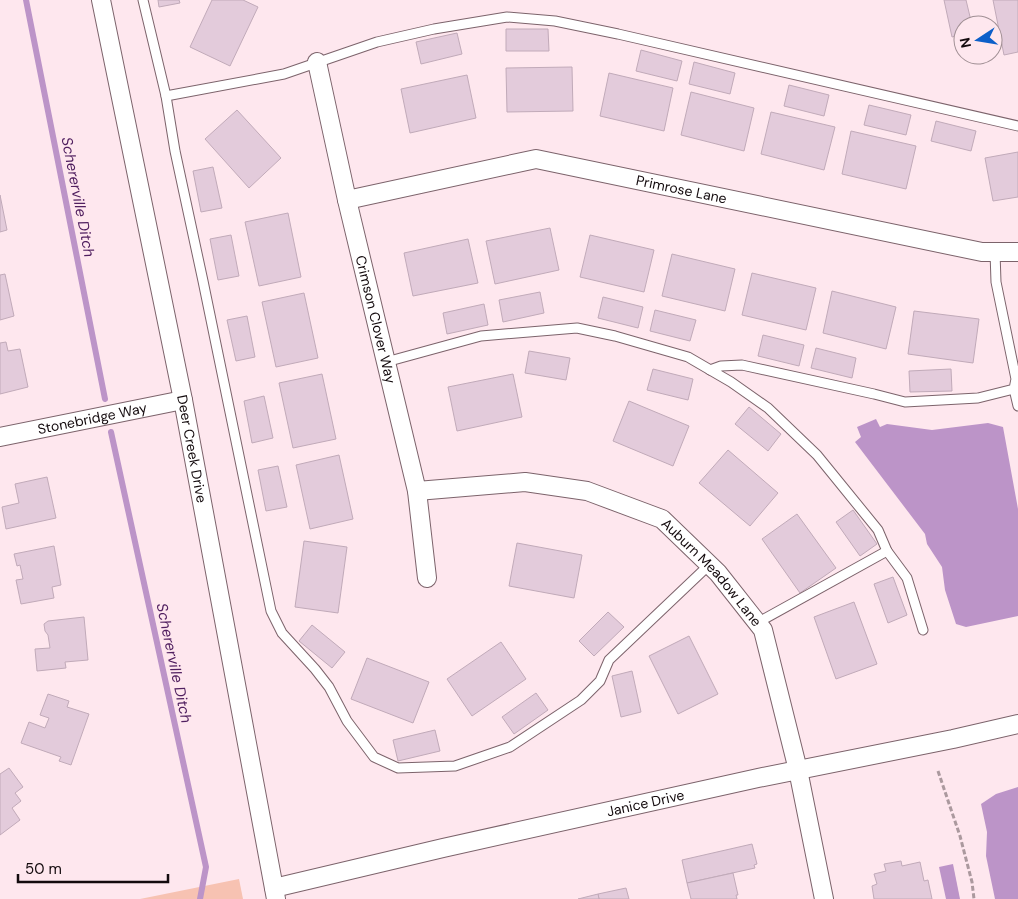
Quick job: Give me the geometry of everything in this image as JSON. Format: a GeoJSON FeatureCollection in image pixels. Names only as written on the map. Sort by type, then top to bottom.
{"type":"FeatureCollection","features":[{"type":"Feature","properties":{"kind":"street","name":"Deer Creek Drive"},"geometry":{"type":"LineString","coordinates":[[101,0],[183,400],[275,893]]}},
{"type":"Feature","properties":{"kind":"street","name":"Crimson Clover Way"},"geometry":{"type":"LineString","coordinates":[[317,62],[347,200],[417,491],[427,578]]}},
{"type":"Feature","properties":{"kind":"street","name":"Primrose Lane"},"geometry":{"type":"LineString","coordinates":[[347,200],[536,160],[982,252],[1018,252]]}},
{"type":"Feature","properties":{"kind":"street","name":"Stonebridge Way"},"geometry":{"type":"LineString","coordinates":[[0,437],[183,400]]}},
{"type":"Feature","properties":{"kind":"street","name":"Auburn Meadow Lane"},"geometry":{"type":"LineString","coordinates":[[417,491],[525,482],[588,491],[662,519],[709,565],[762,630],[798,770],[824,899]]}},
{"type":"Feature","properties":{"kind":"street","name":"Janice Drive"},"geometry":{"type":"LineString","coordinates":[[275,893],[434,850],[1018,724]]}},
{"type":"Feature","properties":{"kind":"lane"},"geometry":{"type":"LineString","coordinates":[[143,0],[166,96],[174,150],[271,611],[282,633],[315,669],[329,688],[347,721],[374,758],[398,768],[455,766],[510,747],[582,700],[600,681],[609,660],[709,565]]}},
{"type":"Feature","properties":{"kind":"lane"},"geometry":{"type":"LineString","coordinates":[[166,96],[268,78],[377,42],[434,29],[507,17],[555,21],[1018,126]]}},
{"type":"Feature","properties":{"kind":"lane"},"geometry":{"type":"LineString","coordinates":[[996,252],[996,282],[1016,379],[1014,389],[1018,406]]}},
{"type":"Feature","properties":{"kind":"lane"},"geometry":{"type":"LineString","coordinates":[[386,362],[481,336],[577,328],[615,336],[688,357],[731,382],[768,408],[817,455],[878,530],[887,551],[907,578],[923,630]]}},
{"type":"Feature","properties":{"kind":"lane"},"geometry":{"type":"LineString","coordinates":[[710,370],[721,366],[742,365],[905,402],[978,398],[1014,389]]}},
{"type":"Feature","properties":{"kind":"lane"},"geometry":{"type":"LineString","coordinates":[[757,623],[887,551]]}},
{"type":"Feature","properties":{"kind":"path"},"geometry":{"type":"LineString","coordinates":[[938,771],[960,836],[972,882],[974,899]]}},
{"type":"Feature","properties":{"kind":"shaded area"},"geometry":{"type":"Polygon","coordinates":[[[876,419],[880,427],[887,424],[932,430],[988,423],[1003,427],[1018,509],[1018,616],[966,627],[956,624],[945,590],[942,567],[927,544],[925,534],[855,442],[861,437],[857,427],[876,419]]]}},
{"type":"Feature","properties":{"kind":"shaded area"},"geometry":{"type":"Polygon","coordinates":[[[1018,787],[1018,899],[995,899],[986,856],[987,832],[981,804],[996,794],[1018,787]]]}},
{"type":"Feature","properties":{"kind":"shaded area"},"geometry":{"type":"Polygon","coordinates":[[[953,864],[960,899],[946,899],[939,867],[953,864]]]}},
{"type":"Feature","properties":{"kind":"shaded area"},"geometry":{"type":"Polygon","coordinates":[[[239,879],[243,899],[140,899],[239,879]]]}},
{"type":"Feature","properties":{"kind":"building"},"geometry":{"type":"Polygon","coordinates":[[[158,0],[179,0],[180,3],[159,7],[158,0]]]}},
{"type":"Feature","properties":{"kind":"building"},"geometry":{"type":"Polygon","coordinates":[[[212,0],[243,0],[258,7],[230,66],[190,47],[212,0]]]}},
{"type":"Feature","properties":{"kind":"building"},"geometry":{"type":"Polygon","coordinates":[[[944,0],[966,0],[970,15],[953,15],[952,37],[944,0]]]}},
{"type":"Feature","properties":{"kind":"building"},"geometry":{"type":"Polygon","coordinates":[[[993,0],[1018,0],[1018,52],[1004,55],[1003,15],[996,15],[993,0]]]}},
{"type":"Feature","properties":{"kind":"building"},"geometry":{"type":"Polygon","coordinates":[[[506,29],[548,29],[549,51],[506,51],[506,29]]]}},
{"type":"Feature","properties":{"kind":"building"},"geometry":{"type":"Polygon","coordinates":[[[457,33],[462,54],[421,64],[416,42],[457,33]]]}},
{"type":"Feature","properties":{"kind":"building"},"geometry":{"type":"Polygon","coordinates":[[[641,50],[682,61],[677,81],[636,71],[641,50]]]}},
{"type":"Feature","properties":{"kind":"building"},"geometry":{"type":"Polygon","coordinates":[[[694,62],[735,73],[730,94],[689,84],[694,62]]]}},
{"type":"Feature","properties":{"kind":"building"},"geometry":{"type":"Polygon","coordinates":[[[572,67],[573,111],[507,112],[506,68],[572,67]]]}},
{"type":"Feature","properties":{"kind":"building"},"geometry":{"type":"Polygon","coordinates":[[[609,73],[673,88],[664,131],[600,116],[609,73]]]}},
{"type":"Feature","properties":{"kind":"building"},"geometry":{"type":"Polygon","coordinates":[[[467,75],[476,118],[410,133],[401,89],[467,75]]]}},
{"type":"Feature","properties":{"kind":"building"},"geometry":{"type":"Polygon","coordinates":[[[789,85],[829,95],[824,116],[784,106],[789,85]]]}},
{"type":"Feature","properties":{"kind":"building"},"geometry":{"type":"Polygon","coordinates":[[[691,92],[754,108],[744,151],[681,135],[691,92]]]}},
{"type":"Feature","properties":{"kind":"building"},"geometry":{"type":"Polygon","coordinates":[[[869,105],[911,115],[906,135],[864,125],[869,105]]]}},
{"type":"Feature","properties":{"kind":"building"},"geometry":{"type":"Polygon","coordinates":[[[237,110],[281,158],[249,188],[205,139],[237,110]]]}},
{"type":"Feature","properties":{"kind":"building"},"geometry":{"type":"Polygon","coordinates":[[[771,112],[835,127],[824,170],[761,154],[771,112]]]}},
{"type":"Feature","properties":{"kind":"building"},"geometry":{"type":"Polygon","coordinates":[[[936,121],[976,131],[971,151],[931,141],[936,121]]]}},
{"type":"Feature","properties":{"kind":"building"},"geometry":{"type":"Polygon","coordinates":[[[851,131],[916,146],[906,189],[842,174],[851,131]]]}},
{"type":"Feature","properties":{"kind":"building"},"geometry":{"type":"Polygon","coordinates":[[[1018,152],[1018,197],[993,201],[985,158],[1018,152]]]}},
{"type":"Feature","properties":{"kind":"building"},"geometry":{"type":"Polygon","coordinates":[[[213,167],[222,208],[201,212],[193,171],[213,167]]]}},
{"type":"Feature","properties":{"kind":"building"},"geometry":{"type":"Polygon","coordinates":[[[0,195],[7,230],[0,232],[0,195]]]}},
{"type":"Feature","properties":{"kind":"building"},"geometry":{"type":"Polygon","coordinates":[[[288,213],[301,277],[259,286],[245,222],[288,213]]]}},
{"type":"Feature","properties":{"kind":"building"},"geometry":{"type":"Polygon","coordinates":[[[550,228],[559,270],[495,284],[486,241],[550,228]]]}},
{"type":"Feature","properties":{"kind":"building"},"geometry":{"type":"Polygon","coordinates":[[[231,235],[239,276],[218,280],[210,239],[231,235]]]}},
{"type":"Feature","properties":{"kind":"building"},"geometry":{"type":"Polygon","coordinates":[[[590,235],[654,250],[644,292],[580,277],[590,235]]]}},
{"type":"Feature","properties":{"kind":"building"},"geometry":{"type":"Polygon","coordinates":[[[468,239],[478,283],[413,296],[404,253],[468,239]]]}},
{"type":"Feature","properties":{"kind":"building"},"geometry":{"type":"Polygon","coordinates":[[[672,254],[735,269],[725,311],[662,296],[672,254]]]}},
{"type":"Feature","properties":{"kind":"building"},"geometry":{"type":"Polygon","coordinates":[[[752,273],[816,288],[806,330],[742,315],[752,273]]]}},
{"type":"Feature","properties":{"kind":"building"},"geometry":{"type":"Polygon","coordinates":[[[5,274],[14,316],[0,320],[0,275],[5,274]]]}},
{"type":"Feature","properties":{"kind":"building"},"geometry":{"type":"Polygon","coordinates":[[[832,291],[896,307],[886,349],[823,333],[832,291]]]}},
{"type":"Feature","properties":{"kind":"building"},"geometry":{"type":"Polygon","coordinates":[[[540,292],[544,313],[503,322],[499,300],[540,292]]]}},
{"type":"Feature","properties":{"kind":"building"},"geometry":{"type":"Polygon","coordinates":[[[304,293],[318,358],[276,367],[262,302],[304,293]]]}},
{"type":"Feature","properties":{"kind":"building"},"geometry":{"type":"Polygon","coordinates":[[[603,297],[643,307],[638,328],[598,318],[603,297]]]}},
{"type":"Feature","properties":{"kind":"building"},"geometry":{"type":"Polygon","coordinates":[[[484,304],[488,325],[447,334],[443,313],[484,304]]]}},
{"type":"Feature","properties":{"kind":"building"},"geometry":{"type":"Polygon","coordinates":[[[655,310],[696,320],[690,341],[650,331],[655,310]]]}},
{"type":"Feature","properties":{"kind":"building"},"geometry":{"type":"Polygon","coordinates":[[[914,311],[979,319],[973,363],[908,354],[914,311]]]}},
{"type":"Feature","properties":{"kind":"building"},"geometry":{"type":"Polygon","coordinates":[[[247,316],[255,357],[236,361],[227,320],[247,316]]]}},
{"type":"Feature","properties":{"kind":"building"},"geometry":{"type":"Polygon","coordinates":[[[763,335],[804,345],[799,366],[758,356],[763,335]]]}},
{"type":"Feature","properties":{"kind":"building"},"geometry":{"type":"Polygon","coordinates":[[[6,342],[8,351],[20,349],[28,387],[0,394],[0,343],[6,342]]]}},
{"type":"Feature","properties":{"kind":"building"},"geometry":{"type":"Polygon","coordinates":[[[816,348],[856,358],[852,378],[811,368],[816,348]]]}},
{"type":"Feature","properties":{"kind":"building"},"geometry":{"type":"Polygon","coordinates":[[[529,351],[570,358],[566,380],[525,373],[529,351]]]}},
{"type":"Feature","properties":{"kind":"building"},"geometry":{"type":"Polygon","coordinates":[[[653,369],[693,379],[688,400],[647,390],[653,369]]]}},
{"type":"Feature","properties":{"kind":"building"},"geometry":{"type":"Polygon","coordinates":[[[951,369],[952,391],[910,392],[909,371],[951,369]]]}},
{"type":"Feature","properties":{"kind":"building"},"geometry":{"type":"Polygon","coordinates":[[[322,374],[336,439],[293,448],[279,383],[322,374]]]}},
{"type":"Feature","properties":{"kind":"building"},"geometry":{"type":"Polygon","coordinates":[[[513,374],[522,417],[457,431],[448,387],[513,374]]]}},
{"type":"Feature","properties":{"kind":"building"},"geometry":{"type":"Polygon","coordinates":[[[264,396],[273,438],[252,443],[244,401],[264,396]]]}},
{"type":"Feature","properties":{"kind":"building"},"geometry":{"type":"Polygon","coordinates":[[[629,401],[689,426],[673,466],[613,441],[629,401]]]}},
{"type":"Feature","properties":{"kind":"building"},"geometry":{"type":"Polygon","coordinates":[[[749,407],[781,434],[768,451],[735,424],[749,407]]]}},
{"type":"Feature","properties":{"kind":"building"},"geometry":{"type":"Polygon","coordinates":[[[728,450],[778,493],[750,526],[699,483],[728,450]]]}},
{"type":"Feature","properties":{"kind":"building"},"geometry":{"type":"Polygon","coordinates":[[[339,455],[353,519],[310,529],[296,465],[339,455]]]}},
{"type":"Feature","properties":{"kind":"building"},"geometry":{"type":"Polygon","coordinates":[[[278,466],[287,507],[266,511],[258,470],[278,466]]]}},
{"type":"Feature","properties":{"kind":"building"},"geometry":{"type":"Polygon","coordinates":[[[47,477],[56,518],[6,529],[2,507],[19,503],[15,484],[47,477]]]}},
{"type":"Feature","properties":{"kind":"building"},"geometry":{"type":"Polygon","coordinates":[[[853,510],[877,544],[860,556],[836,522],[853,510]]]}},
{"type":"Feature","properties":{"kind":"building"},"geometry":{"type":"Polygon","coordinates":[[[797,514],[836,568],[800,593],[762,539],[797,514]]]}},
{"type":"Feature","properties":{"kind":"building"},"geometry":{"type":"Polygon","coordinates":[[[304,541],[347,547],[338,613],[295,607],[304,541]]]}},
{"type":"Feature","properties":{"kind":"building"},"geometry":{"type":"Polygon","coordinates":[[[517,543],[582,555],[574,598],[509,586],[517,543]]]}},
{"type":"Feature","properties":{"kind":"building"},"geometry":{"type":"Polygon","coordinates":[[[54,546],[61,585],[52,587],[54,598],[21,604],[16,580],[23,579],[20,565],[17,566],[14,554],[54,546]]]}},
{"type":"Feature","properties":{"kind":"building"},"geometry":{"type":"Polygon","coordinates":[[[893,577],[907,615],[888,623],[874,584],[893,577]]]}},
{"type":"Feature","properties":{"kind":"building"},"geometry":{"type":"Polygon","coordinates":[[[854,602],[877,664],[836,679],[814,617],[854,602]]]}},
{"type":"Feature","properties":{"kind":"building"},"geometry":{"type":"Polygon","coordinates":[[[608,612],[624,627],[594,656],[579,641],[608,612]]]}},
{"type":"Feature","properties":{"kind":"building"},"geometry":{"type":"Polygon","coordinates":[[[84,617],[88,660],[65,662],[66,668],[37,671],[35,649],[50,648],[44,624],[48,621],[84,617]]]}},
{"type":"Feature","properties":{"kind":"building"},"geometry":{"type":"Polygon","coordinates":[[[312,625],[345,652],[332,668],[299,641],[312,625]]]}},
{"type":"Feature","properties":{"kind":"building"},"geometry":{"type":"Polygon","coordinates":[[[689,636],[718,694],[678,714],[649,656],[689,636]]]}},
{"type":"Feature","properties":{"kind":"building"},"geometry":{"type":"Polygon","coordinates":[[[501,642],[526,679],[472,716],[447,679],[501,642]]]}},
{"type":"Feature","properties":{"kind":"building"},"geometry":{"type":"Polygon","coordinates":[[[367,658],[429,682],[413,723],[351,699],[367,658]]]}},
{"type":"Feature","properties":{"kind":"building"},"geometry":{"type":"Polygon","coordinates":[[[632,671],[641,712],[621,717],[612,676],[632,671]]]}},
{"type":"Feature","properties":{"kind":"building"},"geometry":{"type":"Polygon","coordinates":[[[536,693],[548,710],[514,734],[502,717],[536,693]]]}},
{"type":"Feature","properties":{"kind":"building"},"geometry":{"type":"Polygon","coordinates":[[[48,694],[69,701],[67,707],[89,714],[71,765],[59,761],[61,757],[21,743],[29,722],[45,728],[49,718],[40,715],[48,694]]]}},
{"type":"Feature","properties":{"kind":"building"},"geometry":{"type":"Polygon","coordinates":[[[435,730],[440,751],[398,761],[393,740],[435,730]]]}},
{"type":"Feature","properties":{"kind":"building"},"geometry":{"type":"Polygon","coordinates":[[[9,768],[23,787],[15,793],[21,801],[12,808],[20,820],[0,835],[0,774],[9,768]]]}},
{"type":"Feature","properties":{"kind":"building"},"geometry":{"type":"Polygon","coordinates":[[[752,844],[757,864],[754,865],[755,868],[687,883],[682,860],[752,844]]]}},
{"type":"Feature","properties":{"kind":"building"},"geometry":{"type":"Polygon","coordinates":[[[901,861],[902,866],[920,862],[924,881],[928,880],[932,899],[874,899],[872,886],[877,884],[874,874],[886,871],[884,864],[901,861]]]}},
{"type":"Feature","properties":{"kind":"building"},"geometry":{"type":"Polygon","coordinates":[[[733,873],[738,895],[736,895],[737,899],[691,899],[687,883],[733,873]]]}},
{"type":"Feature","properties":{"kind":"building"},"geometry":{"type":"Polygon","coordinates":[[[626,888],[629,899],[599,899],[598,894],[626,888]]]}},
{"type":"Feature","properties":{"kind":"building"},"geometry":{"type":"Polygon","coordinates":[[[598,894],[599,899],[578,899],[598,894]]]}},
{"type":"Feature","properties":{"kind":"waterway","name":"Schererville Ditch"},"geometry":{"type":"LineString","coordinates":[[26,0],[105,399]]}},
{"type":"Feature","properties":{"kind":"waterway","name":"Schererville Ditch"},"geometry":{"type":"LineString","coordinates":[[111,432],[206,867],[200,899]]}}]}
